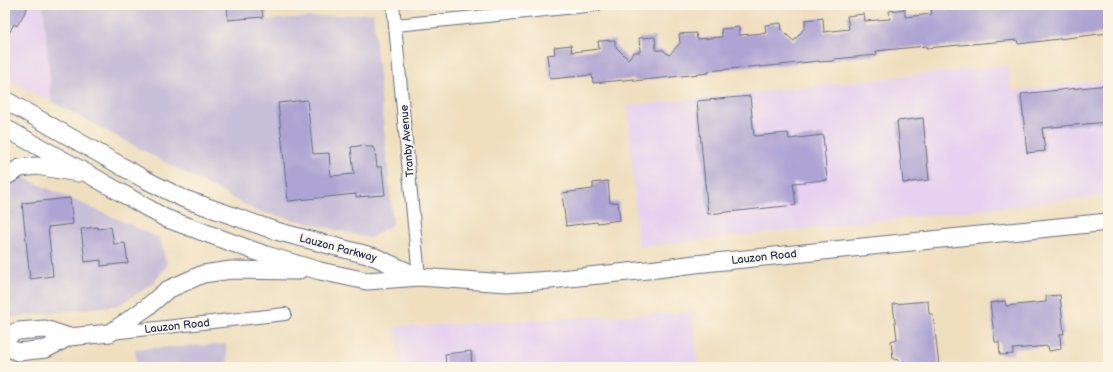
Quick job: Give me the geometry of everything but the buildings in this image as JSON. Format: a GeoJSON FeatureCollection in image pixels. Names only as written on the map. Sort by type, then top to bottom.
{"type":"FeatureCollection","features":[{"type":"Feature","properties":{"kind":"main road","name":"Lauzon Parkway"},"geometry":{"type":"LineString","coordinates":[[5,100],[124,168],[182,198],[276,232],[374,257],[419,277]]}},
{"type":"Feature","properties":{"kind":"main road","name":"Lauzon Parkway"},"geometry":{"type":"LineString","coordinates":[[5,128],[165,218],[263,254],[320,271],[367,281],[419,277]]}},
{"type":"Feature","properties":{"kind":"main road"},"geometry":{"type":"LineString","coordinates":[[5,177],[20,168],[37,166],[92,176]]}},
{"type":"Feature","properties":{"kind":"main road","name":"Lauzon Road"},"geometry":{"type":"LineString","coordinates":[[419,277],[507,283],[550,280],[1108,222]]}},
{"type":"Feature","properties":{"kind":"main road"},"geometry":{"type":"LineString","coordinates":[[110,333],[146,308],[167,290],[203,274],[231,270],[320,271]]}},
{"type":"Feature","properties":{"kind":"main road","name":"Lauzon Road"},"geometry":{"type":"LineString","coordinates":[[5,336],[18,331],[45,329],[69,337]]}},
{"type":"Feature","properties":{"kind":"main road","name":"Lauzon Road"},"geometry":{"type":"LineString","coordinates":[[5,346],[18,352],[46,349],[69,337],[110,333]]}},
{"type":"Feature","properties":{"kind":"street","name":"Tranby Avenue"},"geometry":{"type":"LineString","coordinates":[[394,5],[419,277]]}},
{"type":"Feature","properties":{"kind":"street"},"geometry":{"type":"LineString","coordinates":[[396,25],[596,5]]}},
{"type":"Feature","properties":{"kind":"street","name":"Lauzon Road"},"geometry":{"type":"LineString","coordinates":[[110,333],[284,314]]}},
{"type":"Feature","properties":{"kind":"shaded area"},"geometry":{"type":"Polygon","coordinates":[[[5,5],[43,5],[52,102],[5,78],[5,5]]]}},
{"type":"Feature","properties":{"kind":"shaded area"},"geometry":{"type":"Polygon","coordinates":[[[43,5],[266,5],[268,20],[373,13],[393,224],[370,238],[257,211],[52,102],[43,5]]]}},
{"type":"Feature","properties":{"kind":"shaded area"},"geometry":{"type":"Polygon","coordinates":[[[1008,65],[1012,91],[1108,80],[1108,196],[638,247],[628,106],[1008,65]]]}},
{"type":"Feature","properties":{"kind":"shaded area"},"geometry":{"type":"Polygon","coordinates":[[[5,166],[31,181],[160,238],[167,265],[154,283],[119,305],[5,318],[5,166]]]}},
{"type":"Feature","properties":{"kind":"shaded area"},"geometry":{"type":"Polygon","coordinates":[[[692,312],[698,367],[400,367],[395,327],[692,312]]]}},
{"type":"Feature","properties":{"kind":"shaded area"},"geometry":{"type":"Polygon","coordinates":[[[226,344],[228,367],[137,367],[135,349],[226,344]]]}}]}
